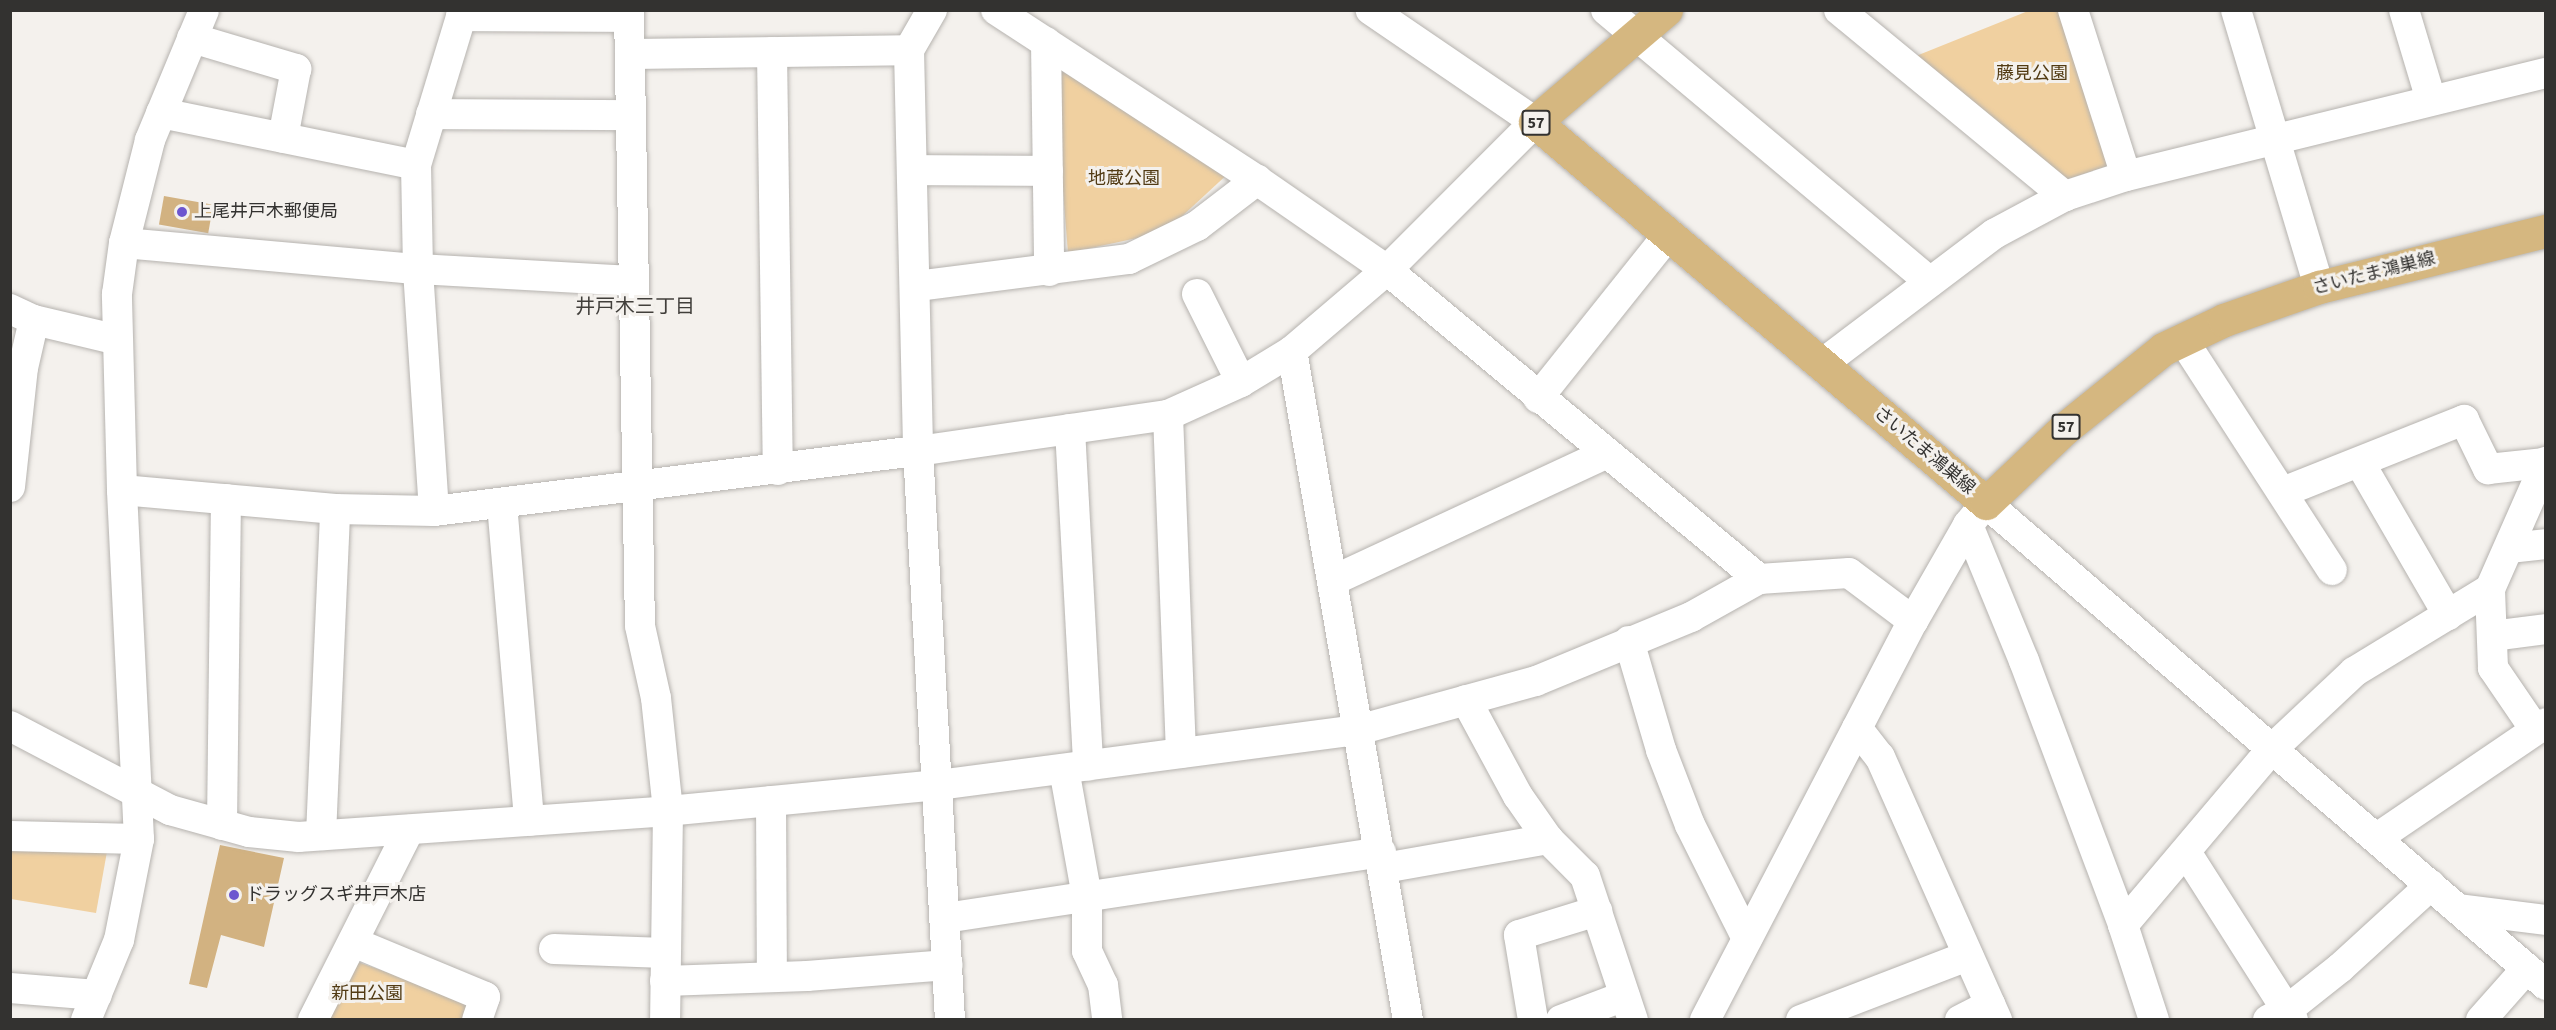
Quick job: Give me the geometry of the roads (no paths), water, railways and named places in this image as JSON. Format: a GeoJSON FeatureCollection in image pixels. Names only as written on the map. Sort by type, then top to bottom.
{"type":"FeatureCollection","features":[{"type":"Feature","properties":{"kind":"main road","name":"57"},"geometry":{"type":"LineString","coordinates":[[1535,122],[1636,33],[1666,10]]}},
{"type":"Feature","properties":{"kind":"main road","name":"さいたま鴻巣線"},"geometry":{"type":"LineString","coordinates":[[1535,122],[1822,364],[1977,514],[2064,429],[2163,349],[2224,320],[2319,287],[2546,231]]}},
{"type":"Feature","properties":{"kind":"street"},"geometry":{"type":"LineString","coordinates":[[10,988],[91,1007],[119,940],[139,839],[122,490],[117,294],[124,243],[150,140],[204,10]]}},
{"type":"Feature","properties":{"kind":"street"},"geometry":{"type":"LineString","coordinates":[[932,10],[909,50],[918,451],[939,785],[950,1020]]}},
{"type":"Feature","properties":{"kind":"street"},"geometry":{"type":"LineString","coordinates":[[996,10],[1257,180],[1387,270],[1538,398],[1759,579]]}},
{"type":"Feature","properties":{"kind":"street"},"geometry":{"type":"LineString","coordinates":[[122,490],[335,509],[434,511],[778,470],[1168,415],[1241,382],[1292,351],[1387,270],[1535,122],[1371,10]]}},
{"type":"Feature","properties":{"kind":"street"},"geometry":{"type":"LineString","coordinates":[[1606,10],[1930,282]]}},
{"type":"Feature","properties":{"kind":"street"},"geometry":{"type":"LineString","coordinates":[[1839,10],[2065,196]]}},
{"type":"Feature","properties":{"kind":"street"},"geometry":{"type":"LineString","coordinates":[[2073,10],[2126,176]]}},
{"type":"Feature","properties":{"kind":"street"},"geometry":{"type":"LineString","coordinates":[[2236,10],[2319,287]]}},
{"type":"Feature","properties":{"kind":"street"},"geometry":{"type":"LineString","coordinates":[[2404,10],[2432,100]]}},
{"type":"Feature","properties":{"kind":"street"},"geometry":{"type":"LineString","coordinates":[[434,511],[418,269],[416,165],[462,13],[629,14],[640,626],[657,698],[668,811],[665,1020]]}},
{"type":"Feature","properties":{"kind":"street"},"geometry":{"type":"LineString","coordinates":[[192,38],[296,69],[283,138]]}},
{"type":"Feature","properties":{"kind":"street"},"geometry":{"type":"LineString","coordinates":[[1046,42],[1049,271]]}},
{"type":"Feature","properties":{"kind":"street"},"geometry":{"type":"LineString","coordinates":[[630,54],[909,50]]}},
{"type":"Feature","properties":{"kind":"street"},"geometry":{"type":"LineString","coordinates":[[772,52],[778,470]]}},
{"type":"Feature","properties":{"kind":"street"},"geometry":{"type":"LineString","coordinates":[[1822,364],[1994,234],[2065,196],[2126,176],[2546,73]]}},
{"type":"Feature","properties":{"kind":"street"},"geometry":{"type":"LineString","coordinates":[[161,113],[416,165]]}},
{"type":"Feature","properties":{"kind":"street"},"geometry":{"type":"LineString","coordinates":[[431,114],[630,116]]}},
{"type":"Feature","properties":{"kind":"street"},"geometry":{"type":"LineString","coordinates":[[913,170],[1047,171]]}},
{"type":"Feature","properties":{"kind":"street"},"geometry":{"type":"LineString","coordinates":[[916,286],[1049,271],[1129,259],[1197,226],[1257,180]]}},
{"type":"Feature","properties":{"kind":"street"},"geometry":{"type":"LineString","coordinates":[[1538,398],[1669,234]]}},
{"type":"Feature","properties":{"kind":"street"},"geometry":{"type":"LineString","coordinates":[[124,243],[418,269],[633,281]]}},
{"type":"Feature","properties":{"kind":"street"},"geometry":{"type":"LineString","coordinates":[[1197,294],[1241,382]]}},
{"type":"Feature","properties":{"kind":"street"},"geometry":{"type":"LineString","coordinates":[[10,487],[23,368],[22,314],[118,340]]}},
{"type":"Feature","properties":{"kind":"street"},"geometry":{"type":"LineString","coordinates":[[2183,340],[2332,570]]}},
{"type":"Feature","properties":{"kind":"street"},"geometry":{"type":"LineString","coordinates":[[1292,351],[1383,860],[1408,1020]]}},
{"type":"Feature","properties":{"kind":"street"},"geometry":{"type":"LineString","coordinates":[[1168,415],[1180,753]]}},
{"type":"Feature","properties":{"kind":"street"},"geometry":{"type":"LineString","coordinates":[[2283,492],[2464,420],[2487,469],[2544,462],[2490,589],[2493,668],[2540,725],[2377,838]]}},
{"type":"Feature","properties":{"kind":"street"},"geometry":{"type":"LineString","coordinates":[[1070,429],[1076,767],[1087,897],[1087,951],[1103,985],[1107,1020]]}},
{"type":"Feature","properties":{"kind":"street"},"geometry":{"type":"LineString","coordinates":[[1334,580],[1607,453]]}},
{"type":"Feature","properties":{"kind":"street"},"geometry":{"type":"LineString","coordinates":[[2360,463],[2448,615]]}},
{"type":"Feature","properties":{"kind":"street"},"geometry":{"type":"LineString","coordinates":[[222,825],[226,500]]}},
{"type":"Feature","properties":{"kind":"street"},"geometry":{"type":"LineString","coordinates":[[502,504],[529,821]]}},
{"type":"Feature","properties":{"kind":"street"},"geometry":{"type":"LineString","coordinates":[[321,835],[335,509]]}},
{"type":"Feature","properties":{"kind":"street"},"geometry":{"type":"LineString","coordinates":[[1705,1020],[1913,621],[1977,514]]}},
{"type":"Feature","properties":{"kind":"street"},"geometry":{"type":"LineString","coordinates":[[1977,514],[2271,750],[2377,838],[2536,976],[2481,1020]]}},
{"type":"Feature","properties":{"kind":"street"},"geometry":{"type":"LineString","coordinates":[[1977,514],[2024,661],[2124,926],[2153,1019]]}},
{"type":"Feature","properties":{"kind":"street"},"geometry":{"type":"LineString","coordinates":[[2509,548],[2546,544]]}},
{"type":"Feature","properties":{"kind":"street"},"geometry":{"type":"LineString","coordinates":[[10,726],[171,810],[222,825],[299,837],[668,811],[939,785],[1358,730],[1536,681],[1690,617],[1759,579],[1849,573],[1913,621]]}},
{"type":"Feature","properties":{"kind":"street"},"geometry":{"type":"LineString","coordinates":[[2124,926],[2271,750],[2354,672],[2490,589]]}},
{"type":"Feature","properties":{"kind":"street"},"geometry":{"type":"LineString","coordinates":[[2492,636],[2546,629]]}},
{"type":"Feature","properties":{"kind":"street"},"geometry":{"type":"LineString","coordinates":[[1629,641],[1661,750],[1690,825],[1747,939]]}},
{"type":"Feature","properties":{"kind":"street"},"geometry":{"type":"LineString","coordinates":[[1466,700],[1518,796],[1548,839],[1586,876],[1629,1008],[1561,1020]]}},
{"type":"Feature","properties":{"kind":"street"},"geometry":{"type":"LineString","coordinates":[[1857,729],[1880,757],[1994,1012],[1960,1020]]}},
{"type":"Feature","properties":{"kind":"street"},"geometry":{"type":"LineString","coordinates":[[771,801],[772,977]]}},
{"type":"Feature","properties":{"kind":"street"},"geometry":{"type":"LineString","coordinates":[[313,1020],[409,830]]}},
{"type":"Feature","properties":{"kind":"street"},"geometry":{"type":"LineString","coordinates":[[10,836],[139,839]]}},
{"type":"Feature","properties":{"kind":"street"},"geometry":{"type":"LineString","coordinates":[[945,918],[1087,897],[1548,839]]}},
{"type":"Feature","properties":{"kind":"street"},"geometry":{"type":"LineString","coordinates":[[2186,852],[2283,1016],[2432,885]]}},
{"type":"Feature","properties":{"kind":"street"},"geometry":{"type":"LineString","coordinates":[[2458,909],[2546,920]]}},
{"type":"Feature","properties":{"kind":"street"},"geometry":{"type":"LineString","coordinates":[[1533,1020],[1518,935],[1597,911]]}},
{"type":"Feature","properties":{"kind":"street"},"geometry":{"type":"LineString","coordinates":[[353,942],[485,997],[477,1020]]}},
{"type":"Feature","properties":{"kind":"street"},"geometry":{"type":"LineString","coordinates":[[555,949],[665,967],[772,977],[948,965]]}},
{"type":"Feature","properties":{"kind":"street"},"geometry":{"type":"LineString","coordinates":[[1802,1020],[1968,956]]}},
{"type":"Feature","properties":{"kind":"place","name":"上尾井戸木郵便局"},"geometry":{"type":"Point","coordinates":[182,212]}},
{"type":"Feature","properties":{"kind":"place","name":"ドラッグスギ井戸木店"},"geometry":{"type":"Point","coordinates":[234,895]}},
{"type":"Feature","properties":{"kind":"district","name":"井戸木三丁目"},"geometry":{"type":"Point","coordinates":[635,307]}},
{"type":"Feature","properties":{"kind":"park label","name":"藤見公園"},"geometry":{"type":"Point","coordinates":[2032,74]}},
{"type":"Feature","properties":{"kind":"park label","name":"地蔵公園"},"geometry":{"type":"Point","coordinates":[1124,179]}},
{"type":"Feature","properties":{"kind":"park label","name":"新田公園"},"geometry":{"type":"Point","coordinates":[367,994]}}]}
